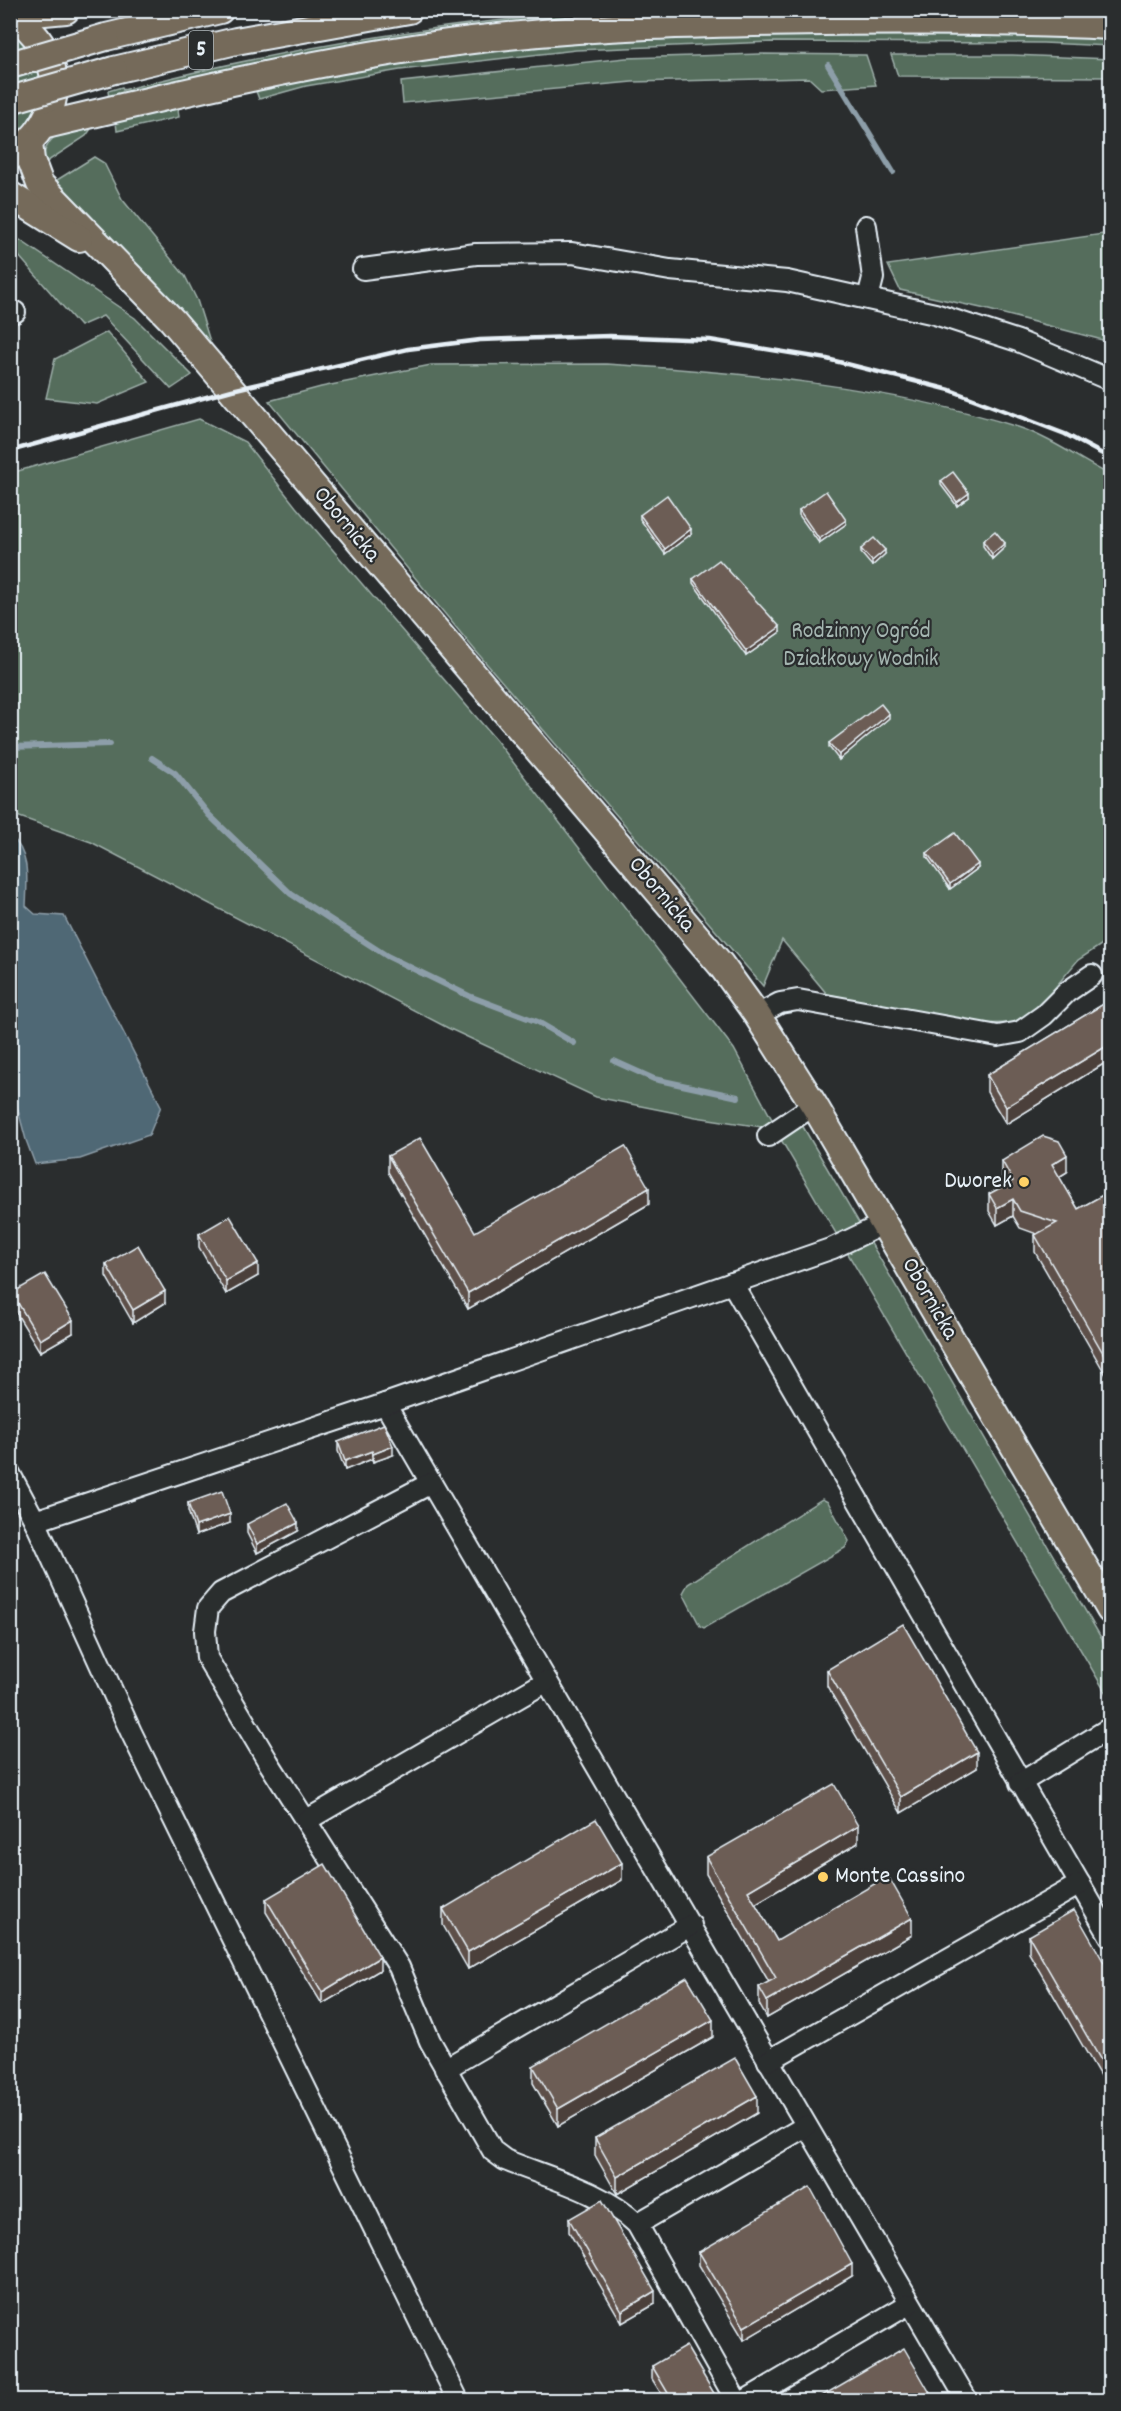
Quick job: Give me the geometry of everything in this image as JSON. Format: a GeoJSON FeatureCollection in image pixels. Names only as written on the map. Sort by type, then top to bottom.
{"type":"FeatureCollection","features":[{"type":"Feature","properties":{"kind":"main road"},"geometry":{"type":"LineString","coordinates":[[11,14],[66,10]]}},
{"type":"Feature","properties":{"kind":"main road","name":"5"},"geometry":{"type":"LineString","coordinates":[[10,64],[220,10]]}},
{"type":"Feature","properties":{"kind":"main road","name":"5"},"geometry":{"type":"LineString","coordinates":[[10,100],[114,70],[236,41],[409,10]]}},
{"type":"Feature","properties":{"kind":"main road"},"geometry":{"type":"LineString","coordinates":[[11,14],[37,36],[50,55],[55,85],[54,96],[27,142]]}},
{"type":"Feature","properties":{"kind":"main road"},"geometry":{"type":"LineString","coordinates":[[27,142],[291,69],[474,40],[632,27],[735,23],[974,22],[1110,26]]}},
{"type":"Feature","properties":{"kind":"main road","name":"Obornicka"},"geometry":{"type":"LineString","coordinates":[[27,142],[40,184],[172,320],[714,956],[757,1015],[814,1105],[1107,1597]]}},
{"type":"Feature","properties":{"kind":"main road","name":"Obornicka"},"geometry":{"type":"LineString","coordinates":[[10,195],[108,256]]}},
{"type":"Feature","properties":{"kind":"street"},"geometry":{"type":"LineString","coordinates":[[866,226],[873,278],[868,298]]}},
{"type":"Feature","properties":{"kind":"street"},"geometry":{"type":"LineString","coordinates":[[363,269],[476,254],[572,253],[670,270],[787,281],[935,314],[1018,341],[1110,380]]}},
{"type":"Feature","properties":{"kind":"street"},"geometry":{"type":"LineString","coordinates":[[757,1015],[780,1003],[798,1000],[998,1036],[1020,1032],[1044,1015],[1067,992],[1092,975]]}},
{"type":"Feature","properties":{"kind":"street"},"geometry":{"type":"LineString","coordinates":[[768,1136],[814,1105]]}},
{"type":"Feature","properties":{"kind":"street"},"geometry":{"type":"LineString","coordinates":[[36,1521],[386,1404],[845,1244],[885,1223]]}},
{"type":"Feature","properties":{"kind":"street"},"geometry":{"type":"LineString","coordinates":[[732,1283],[1110,1936]]}},
{"type":"Feature","properties":{"kind":"street"},"geometry":{"type":"LineString","coordinates":[[386,1404],[967,2400]]}},
{"type":"Feature","properties":{"kind":"street"},"geometry":{"type":"LineString","coordinates":[[10,1474],[36,1521],[131,1732],[458,2400]]}},
{"type":"Feature","properties":{"kind":"street"},"geometry":{"type":"LineString","coordinates":[[431,1483],[221,1593],[208,1608],[205,1631],[207,1658],[268,1763],[307,1820],[399,1967],[419,2018],[493,2151],[505,2160],[603,2200],[622,2210],[637,2224],[736,2400]]}},
{"type":"Feature","properties":{"kind":"street"},"geometry":{"type":"LineString","coordinates":[[307,1820],[547,1681]]}},
{"type":"Feature","properties":{"kind":"street"},"geometry":{"type":"LineString","coordinates":[[1020,1783],[1110,1728]]}},
{"type":"Feature","properties":{"kind":"street"},"geometry":{"type":"LineString","coordinates":[[768,2061],[1080,1884]]}},
{"type":"Feature","properties":{"kind":"street"},"geometry":{"type":"LineString","coordinates":[[446,2068],[691,1925]]}},
{"type":"Feature","properties":{"kind":"street"},"geometry":{"type":"LineString","coordinates":[[637,2224],[806,2126]]}},
{"type":"Feature","properties":{"kind":"street"},"geometry":{"type":"LineString","coordinates":[[746,2400],[909,2304]]}},
{"type":"Feature","properties":{"kind":"green space"},"geometry":{"type":"Polygon","coordinates":[[[600,11],[694,11],[546,21],[399,39],[254,64],[109,98],[108,91],[122,87],[123,90],[300,50],[419,30],[600,11]]]}},
{"type":"Feature","properties":{"kind":"green space"},"geometry":{"type":"Polygon","coordinates":[[[10,27],[38,60],[42,93],[31,124],[10,143],[10,27]]]}},
{"type":"Feature","properties":{"kind":"green space"},"geometry":{"type":"Polygon","coordinates":[[[666,32],[1110,34],[1110,46],[1043,43],[772,42],[576,50],[400,70],[306,86],[259,99],[256,91],[400,57],[666,32]]]}},
{"type":"Feature","properties":{"kind":"green space"},"geometry":{"type":"Polygon","coordinates":[[[761,54],[866,55],[876,85],[821,89],[809,78],[632,82],[403,103],[401,82],[626,58],[761,54]]]}},
{"type":"Feature","properties":{"kind":"green space"},"geometry":{"type":"Polygon","coordinates":[[[891,55],[1012,55],[1110,59],[1110,77],[898,76],[891,55]]]}},
{"type":"Feature","properties":{"kind":"green space"},"geometry":{"type":"Polygon","coordinates":[[[178,109],[179,117],[117,131],[116,122],[120,119],[178,109]]]}},
{"type":"Feature","properties":{"kind":"green space"},"geometry":{"type":"Polygon","coordinates":[[[93,126],[86,136],[42,165],[47,145],[52,139],[74,129],[93,126]]]}},
{"type":"Feature","properties":{"kind":"green space"},"geometry":{"type":"Polygon","coordinates":[[[94,157],[104,163],[122,199],[185,276],[197,300],[213,351],[49,185],[94,157]]]}},
{"type":"Feature","properties":{"kind":"green space"},"geometry":{"type":"Polygon","coordinates":[[[1110,233],[1110,342],[981,308],[900,290],[888,265],[1110,233]]]}},
{"type":"Feature","properties":{"kind":"green space"},"geometry":{"type":"Polygon","coordinates":[[[11,234],[135,318],[192,375],[171,389],[103,316],[80,326],[11,247],[11,234]]]}},
{"type":"Feature","properties":{"kind":"green space"},"geometry":{"type":"Polygon","coordinates":[[[107,332],[149,382],[97,404],[46,398],[55,359],[107,332]]]}},
{"type":"Feature","properties":{"kind":"green space","name":"Rodzinny Ogród Działkowy Wodnik"},"geometry":{"type":"Polygon","coordinates":[[[606,364],[709,371],[814,383],[917,401],[1029,431],[1110,475],[1110,939],[1078,960],[1037,1009],[1012,1023],[970,1024],[827,994],[782,940],[763,986],[474,649],[269,401],[321,387],[431,365],[606,364]]]}},
{"type":"Feature","properties":{"kind":"green space"},"geometry":{"type":"Polygon","coordinates":[[[199,419],[245,442],[296,507],[496,740],[734,1049],[775,1125],[762,1127],[696,1117],[596,1097],[448,1028],[91,842],[11,814],[11,473],[199,419]]]}},
{"type":"Feature","properties":{"kind":"green space"},"geometry":{"type":"Polygon","coordinates":[[[802,1125],[1110,1653],[1110,1700],[780,1138],[802,1125]]]}},
{"type":"Feature","properties":{"kind":"green space"},"geometry":{"type":"Polygon","coordinates":[[[822,1499],[828,1502],[849,1541],[845,1548],[704,1628],[700,1626],[683,1593],[688,1584],[822,1499]]]}},
{"type":"Feature","properties":{"kind":"water"},"geometry":{"type":"Polygon","coordinates":[[[10,835],[22,850],[25,859],[26,906],[35,914],[64,916],[161,1106],[149,1135],[80,1159],[35,1164],[11,1084],[10,835]]]}},
{"type":"Feature","properties":{"kind":"building"},"geometry":{"type":"Polygon","coordinates":[[[953,472],[969,493],[957,502],[941,481],[953,472]]]}},
{"type":"Feature","properties":{"kind":"building"},"geometry":{"type":"Polygon","coordinates":[[[826,491],[846,520],[819,539],[799,510],[826,491]]]}},
{"type":"Feature","properties":{"kind":"building"},"geometry":{"type":"Polygon","coordinates":[[[667,495],[691,529],[665,549],[640,515],[667,495]]]}},
{"type":"Feature","properties":{"kind":"building"},"geometry":{"type":"Polygon","coordinates":[[[995,531],[1005,543],[992,554],[983,541],[995,531]]]}},
{"type":"Feature","properties":{"kind":"building"},"geometry":{"type":"Polygon","coordinates":[[[874,538],[885,550],[872,561],[861,549],[874,538]]]}},
{"type":"Feature","properties":{"kind":"building"},"geometry":{"type":"Polygon","coordinates":[[[719,560],[780,627],[746,651],[693,579],[719,560]]]}},
{"type":"Feature","properties":{"kind":"building"},"geometry":{"type":"Polygon","coordinates":[[[881,704],[889,714],[839,755],[829,743],[881,704]]]}},
{"type":"Feature","properties":{"kind":"building"},"geometry":{"type":"Polygon","coordinates":[[[955,833],[978,864],[950,884],[927,853],[955,833]]]}},
{"type":"Feature","properties":{"kind":"building"},"geometry":{"type":"Polygon","coordinates":[[[1110,1000],[1110,1044],[1006,1107],[987,1075],[1110,1000]]]}},
{"type":"Feature","properties":{"kind":"building"},"geometry":{"type":"Polygon","coordinates":[[[1043,1136],[1059,1141],[1067,1155],[1052,1164],[1078,1209],[1110,1191],[1110,1365],[1035,1235],[1057,1223],[1020,1211],[1013,1199],[997,1208],[989,1194],[1013,1181],[1002,1161],[1043,1136]]]}},
{"type":"Feature","properties":{"kind":"building"},"geometry":{"type":"Polygon","coordinates":[[[420,1138],[475,1232],[625,1146],[649,1188],[468,1293],[388,1156],[420,1138]]]}},
{"type":"Feature","properties":{"kind":"building"},"geometry":{"type":"Polygon","coordinates":[[[230,1216],[258,1263],[226,1281],[199,1234],[230,1216]]]}},
{"type":"Feature","properties":{"kind":"building"},"geometry":{"type":"Polygon","coordinates":[[[138,1245],[165,1291],[133,1310],[106,1264],[138,1245]]]}},
{"type":"Feature","properties":{"kind":"building"},"geometry":{"type":"Polygon","coordinates":[[[45,1274],[73,1320],[40,1340],[12,1293],[45,1274]]]}},
{"type":"Feature","properties":{"kind":"building"},"geometry":{"type":"Polygon","coordinates":[[[384,1424],[393,1446],[345,1461],[338,1442],[384,1424]]]}},
{"type":"Feature","properties":{"kind":"building"},"geometry":{"type":"Polygon","coordinates":[[[222,1491],[230,1514],[196,1526],[188,1503],[222,1491]]]}},
{"type":"Feature","properties":{"kind":"building"},"geometry":{"type":"Polygon","coordinates":[[[287,1503],[298,1523],[257,1544],[247,1524],[287,1503]]]}},
{"type":"Feature","properties":{"kind":"building"},"geometry":{"type":"Polygon","coordinates":[[[903,1624],[977,1752],[901,1797],[827,1670],[903,1624]]]}},
{"type":"Feature","properties":{"kind":"building"},"geometry":{"type":"Polygon","coordinates":[[[834,1784],[858,1826],[748,1891],[777,1941],[888,1876],[912,1918],[767,2001],[759,1987],[776,1978],[706,1857],[834,1784]]]}},
{"type":"Feature","properties":{"kind":"building"},"geometry":{"type":"Polygon","coordinates":[[[596,1819],[622,1863],[468,1952],[443,1909],[596,1819]]]}},
{"type":"Feature","properties":{"kind":"building"},"geometry":{"type":"Polygon","coordinates":[[[325,1864],[380,1957],[322,1992],[266,1899],[325,1864]]]}},
{"type":"Feature","properties":{"kind":"building"},"geometry":{"type":"Polygon","coordinates":[[[1074,1910],[1110,1973],[1110,2076],[1029,1936],[1074,1910]]]}},
{"type":"Feature","properties":{"kind":"building"},"geometry":{"type":"Polygon","coordinates":[[[687,1977],[713,2020],[558,2109],[533,2066],[687,1977]]]}},
{"type":"Feature","properties":{"kind":"building"},"geometry":{"type":"Polygon","coordinates":[[[735,2058],[757,2096],[617,2177],[595,2138],[735,2058]]]}},
{"type":"Feature","properties":{"kind":"building"},"geometry":{"type":"Polygon","coordinates":[[[810,2187],[852,2264],[744,2327],[699,2252],[810,2187]]]}},
{"type":"Feature","properties":{"kind":"building"},"geometry":{"type":"Polygon","coordinates":[[[602,2200],[655,2291],[622,2311],[569,2219],[602,2200]]]}},
{"type":"Feature","properties":{"kind":"building"},"geometry":{"type":"Polygon","coordinates":[[[686,2346],[718,2400],[672,2400],[652,2366],[686,2346]]]}},
{"type":"Feature","properties":{"kind":"building"},"geometry":{"type":"Polygon","coordinates":[[[904,2348],[934,2400],[815,2400],[904,2348]]]}},
{"type":"Feature","properties":{"kind":"waterway"},"geometry":{"type":"LineString","coordinates":[[828,65],[893,172]]}},
{"type":"Feature","properties":{"kind":"waterway"},"geometry":{"type":"LineString","coordinates":[[10,747],[110,744]]}},
{"type":"Feature","properties":{"kind":"waterway"},"geometry":{"type":"LineString","coordinates":[[152,758],[175,773],[209,815],[291,894],[387,956],[469,996],[538,1022],[574,1043]]}},
{"type":"Feature","properties":{"kind":"waterway"},"geometry":{"type":"LineString","coordinates":[[614,1061],[654,1079],[738,1097]]}},
{"type":"Feature","properties":{"kind":"railway"},"geometry":{"type":"LineString","coordinates":[[10,451],[232,390],[408,349],[480,340],[610,336],[710,340],[827,359],[950,390],[1065,434],[1110,458]]}},
{"type":"Feature","properties":{"kind":"place","name":"Dworek"},"geometry":{"type":"Point","coordinates":[1024,1182]}},
{"type":"Feature","properties":{"kind":"place","name":"Monte Cassino"},"geometry":{"type":"Point","coordinates":[823,1877]}}]}
